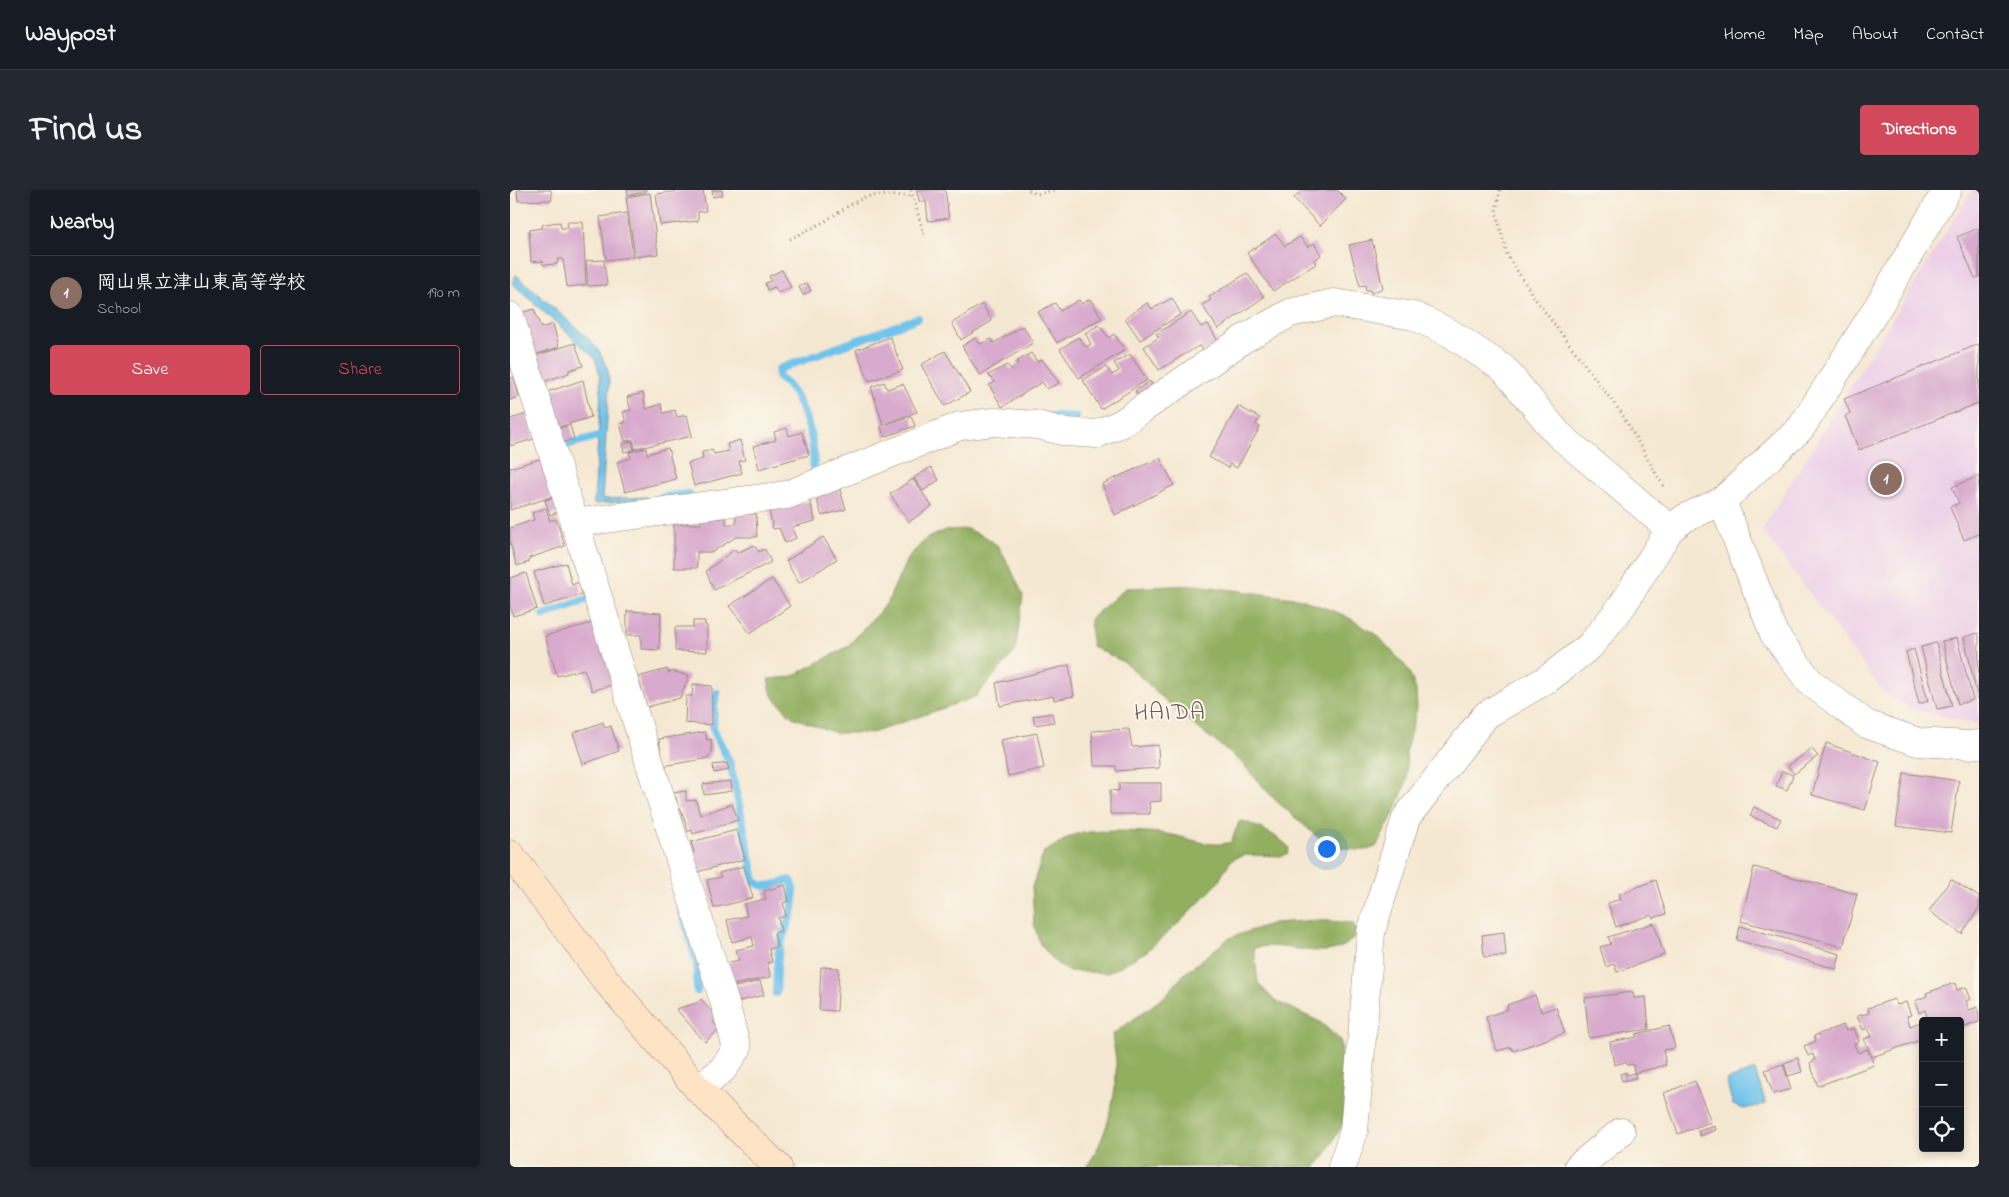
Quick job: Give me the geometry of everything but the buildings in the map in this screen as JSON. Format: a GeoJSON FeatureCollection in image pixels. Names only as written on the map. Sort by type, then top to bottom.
{"type":"FeatureCollection","features":[{"type":"Feature","properties":{"kind":"street"},"geometry":{"type":"LineString","coordinates":[[1342,1167],[1354,1131],[1371,932],[1406,818],[1486,715],[1549,678],[1590,646],[1622,606],[1675,526],[1722,500],[1801,428],[1880,305],[1947,190]]}},
{"type":"Feature","properties":{"kind":"street"},"geometry":{"type":"LineString","coordinates":[[574,523],[787,495],[960,426],[994,422],[1037,425],[1066,432],[1097,434],[1122,423],[1245,338],[1290,313],[1334,303],[1414,316],[1450,333],[1504,369],[1558,434],[1675,526]]}},
{"type":"Feature","properties":{"kind":"street"},"geometry":{"type":"LineString","coordinates":[[510,316],[738,1048],[723,1070],[698,1090]]}},
{"type":"Feature","properties":{"kind":"street"},"geometry":{"type":"LineString","coordinates":[[1722,500],[1774,634],[1810,682],[1866,724],[1918,742],[1979,744]]}},
{"type":"Feature","properties":{"kind":"street"},"geometry":{"type":"LineString","coordinates":[[510,854],[524,875],[604,978],[698,1090],[778,1167]]}},
{"type":"Feature","properties":{"kind":"street"},"geometry":{"type":"LineString","coordinates":[[1578,1167],[1622,1132]]}},
{"type":"Feature","properties":{"kind":"path"},"geometry":{"type":"LineString","coordinates":[[911,190],[925,238]]}},
{"type":"Feature","properties":{"kind":"path"},"geometry":{"type":"LineString","coordinates":[[1029,190],[1036,194],[1055,190]]}},
{"type":"Feature","properties":{"kind":"path"},"geometry":{"type":"LineString","coordinates":[[1500,190],[1496,211],[1507,256],[1536,300],[1622,414],[1666,491],[1675,526]]}},
{"type":"Feature","properties":{"kind":"path"},"geometry":{"type":"LineString","coordinates":[[790,239],[824,222],[865,197],[880,195],[912,196]]}},
{"type":"Feature","properties":{"kind":"shaded area"},"geometry":{"type":"Polygon","coordinates":[[[1972,190],[1979,190],[1979,725],[1913,709],[1884,693],[1762,530],[1972,190]]]}},
{"type":"Feature","properties":{"kind":"green space"},"geometry":{"type":"Polygon","coordinates":[[[967,529],[986,537],[998,546],[1023,595],[1015,652],[975,697],[872,733],[836,733],[792,717],[772,696],[768,679],[791,677],[847,647],[887,603],[908,557],[926,539],[946,530],[967,529]]]}},
{"type":"Feature","properties":{"kind":"green space"},"geometry":{"type":"Polygon","coordinates":[[[1196,585],[1301,599],[1344,615],[1377,635],[1408,669],[1416,690],[1417,708],[1406,750],[1407,779],[1396,809],[1376,847],[1356,850],[1335,846],[1320,839],[1275,800],[1239,760],[1180,714],[1127,664],[1092,646],[1090,619],[1126,588],[1196,585]]]}},
{"type":"Feature","properties":{"kind":"green space"},"geometry":{"type":"Polygon","coordinates":[[[1242,821],[1260,828],[1281,840],[1289,848],[1288,853],[1283,856],[1245,855],[1235,858],[1229,863],[1217,884],[1182,920],[1147,951],[1108,973],[1069,971],[1056,963],[1040,944],[1034,924],[1032,887],[1044,852],[1074,835],[1105,831],[1159,833],[1207,843],[1223,844],[1231,842],[1239,822],[1242,821]]]}},
{"type":"Feature","properties":{"kind":"green space"},"geometry":{"type":"Polygon","coordinates":[[[1319,920],[1353,923],[1357,932],[1348,943],[1337,949],[1324,951],[1267,946],[1254,948],[1258,983],[1267,993],[1276,1001],[1320,1022],[1340,1040],[1345,1078],[1343,1124],[1316,1167],[1086,1167],[1093,1157],[1104,1132],[1115,1089],[1116,1056],[1112,1035],[1164,997],[1184,974],[1229,938],[1273,923],[1319,920]]]}},
{"type":"Feature","properties":{"kind":"water"},"geometry":{"type":"Polygon","coordinates":[[[516,275],[590,340],[599,351],[608,370],[609,385],[602,499],[647,497],[647,500],[594,504],[601,392],[600,375],[595,358],[512,283],[516,275]]]}},
{"type":"Feature","properties":{"kind":"water"},"geometry":{"type":"Polygon","coordinates":[[[1755,1070],[1766,1104],[1744,1109],[1733,1105],[1726,1080],[1755,1070]]]}},
{"type":"Feature","properties":{"kind":"waterway"},"geometry":{"type":"LineString","coordinates":[[813,470],[813,446],[806,419],[794,394],[787,384],[778,377],[779,369],[918,318]]}},
{"type":"Feature","properties":{"kind":"waterway"},"geometry":{"type":"LineString","coordinates":[[1051,416],[1076,417]]}},
{"type":"Feature","properties":{"kind":"waterway"},"geometry":{"type":"LineString","coordinates":[[560,447],[602,435]]}},
{"type":"Feature","properties":{"kind":"waterway"},"geometry":{"type":"LineString","coordinates":[[662,497],[689,494]]}},
{"type":"Feature","properties":{"kind":"waterway"},"geometry":{"type":"LineString","coordinates":[[544,615],[590,598]]}},
{"type":"Feature","properties":{"kind":"waterway"},"geometry":{"type":"LineString","coordinates":[[717,693],[714,705],[713,729],[730,763],[755,881],[758,884],[767,886],[790,880],[792,882],[794,893],[793,910],[779,950],[776,993]]}},
{"type":"Feature","properties":{"kind":"waterway"},"geometry":{"type":"LineString","coordinates":[[681,908],[697,964],[697,991]]}},
{"type":"Feature","properties":{"kind":"place","name":"岡山県立津山東高等学校"},"geometry":{"type":"Point","coordinates":[1886,479]}},
{"type":"Feature","properties":{"kind":"district","name":"HAIDA"},"geometry":{"type":"Point","coordinates":[1170,713]}}]}
